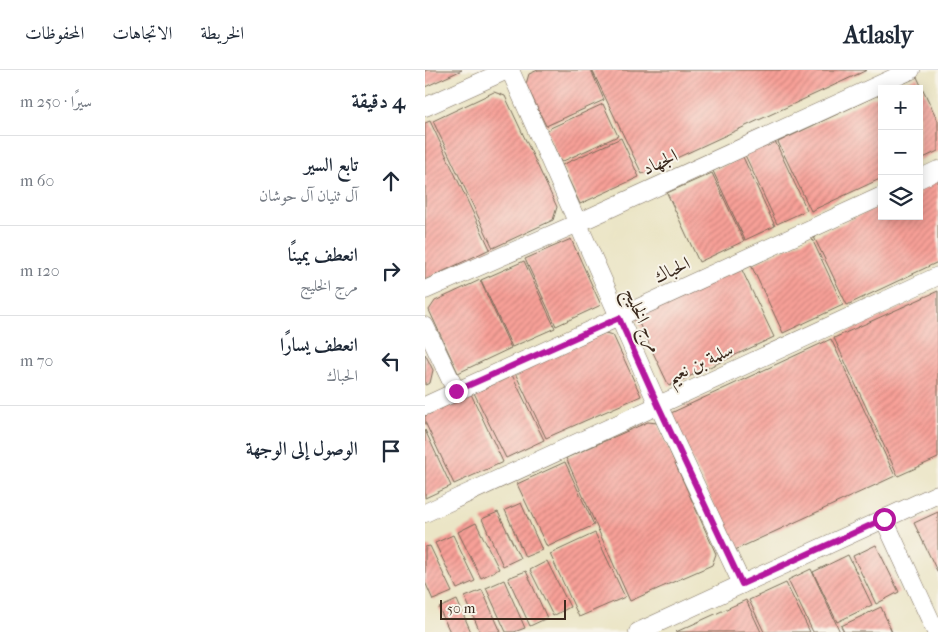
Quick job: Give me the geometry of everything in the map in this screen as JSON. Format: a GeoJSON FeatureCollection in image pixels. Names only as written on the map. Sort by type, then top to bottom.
{"type":"FeatureCollection","features":[{"type":"Feature","properties":{"kind":"street"},"geometry":{"type":"LineString","coordinates":[[425,106],[509,70]]}},
{"type":"Feature","properties":{"kind":"street","name":"مرج الخليج"},"geometry":{"type":"LineString","coordinates":[[509,70],[658,405],[742,584]]}},
{"type":"Feature","properties":{"kind":"street","name":"الجهاد"},"geometry":{"type":"LineString","coordinates":[[425,290],[578,223],[911,70]]}},
{"type":"Feature","properties":{"kind":"street"},"geometry":{"type":"LineString","coordinates":[[923,177],[938,170]]}},
{"type":"Feature","properties":{"kind":"street","name":"الحباك"},"geometry":{"type":"LineString","coordinates":[[425,406],[878,198]]}},
{"type":"Feature","properties":{"kind":"street","name":"سلمة بن نعيم"},"geometry":{"type":"LineString","coordinates":[[425,513],[938,276]]}},
{"type":"Feature","properties":{"kind":"street"},"geometry":{"type":"LineString","coordinates":[[425,326],[456,391]]}},
{"type":"Feature","properties":{"kind":"street"},"geometry":{"type":"LineString","coordinates":[[638,632],[938,494]]}},
{"type":"Feature","properties":{"kind":"street"},"geometry":{"type":"LineString","coordinates":[[884,519],[935,632]]}},
{"type":"Feature","properties":{"kind":"building"},"geometry":{"type":"Polygon","coordinates":[[[425,70],[462,70],[425,87],[425,70]]]}},
{"type":"Feature","properties":{"kind":"building"},"geometry":{"type":"Polygon","coordinates":[[[538,70],[591,70],[604,100],[546,126],[526,84],[529,74],[538,70]]]}},
{"type":"Feature","properties":{"kind":"building"},"geometry":{"type":"Polygon","coordinates":[[[592,70],[867,70],[642,174],[592,70]]]}},
{"type":"Feature","properties":{"kind":"building"},"geometry":{"type":"Polygon","coordinates":[[[917,77],[921,85],[900,85],[917,77]]]}},
{"type":"Feature","properties":{"kind":"building"},"geometry":{"type":"Polygon","coordinates":[[[923,90],[938,121],[938,151],[923,158],[923,90]]]}},
{"type":"Feature","properties":{"kind":"building"},"geometry":{"type":"Polygon","coordinates":[[[494,92],[505,96],[557,207],[553,220],[493,248],[433,121],[494,92]]]}},
{"type":"Feature","properties":{"kind":"building"},"geometry":{"type":"Polygon","coordinates":[[[878,95],[878,180],[811,211],[778,142],[878,95]]]}},
{"type":"Feature","properties":{"kind":"building"},"geometry":{"type":"Polygon","coordinates":[[[603,104],[618,136],[561,162],[546,130],[603,104]]]}},
{"type":"Feature","properties":{"kind":"building"},"geometry":{"type":"Polygon","coordinates":[[[430,121],[490,249],[425,280],[425,123],[430,121]]]}},
{"type":"Feature","properties":{"kind":"building"},"geometry":{"type":"Polygon","coordinates":[[[621,138],[639,177],[580,204],[562,165],[621,138]]]}},
{"type":"Feature","properties":{"kind":"building"},"geometry":{"type":"Polygon","coordinates":[[[775,141],[807,210],[777,224],[745,155],[775,141]]]}},
{"type":"Feature","properties":{"kind":"building"},"geometry":{"type":"Polygon","coordinates":[[[743,157],[775,226],[745,240],[713,171],[743,157]]]}},
{"type":"Feature","properties":{"kind":"building"},"geometry":{"type":"Polygon","coordinates":[[[712,173],[744,241],[699,262],[667,193],[712,173]]]}},
{"type":"Feature","properties":{"kind":"building"},"geometry":{"type":"Polygon","coordinates":[[[938,179],[938,262],[847,305],[814,237],[878,207],[878,220],[923,220],[923,185],[938,179]]]}},
{"type":"Feature","properties":{"kind":"building"},"geometry":{"type":"Polygon","coordinates":[[[811,237],[843,305],[783,333],[751,265],[811,237]]]}},
{"type":"Feature","properties":{"kind":"building"},"geometry":{"type":"Polygon","coordinates":[[[571,239],[601,305],[556,326],[525,259],[571,239]]]}},
{"type":"Feature","properties":{"kind":"building"},"geometry":{"type":"Polygon","coordinates":[[[524,261],[555,328],[512,347],[481,280],[524,261]]]}},
{"type":"Feature","properties":{"kind":"building"},"geometry":{"type":"Polygon","coordinates":[[[741,268],[774,337],[669,386],[636,317],[741,268]]]}},
{"type":"Feature","properties":{"kind":"building"},"geometry":{"type":"Polygon","coordinates":[[[480,280],[511,348],[458,373],[429,310],[435,301],[480,280]]]}},
{"type":"Feature","properties":{"kind":"building"},"geometry":{"type":"Polygon","coordinates":[[[938,291],[938,458],[898,476],[834,338],[938,291]]]}},
{"type":"Feature","properties":{"kind":"building"},"geometry":{"type":"Polygon","coordinates":[[[605,333],[613,335],[641,396],[546,438],[515,373],[605,333]]]}},
{"type":"Feature","properties":{"kind":"building"},"geometry":{"type":"Polygon","coordinates":[[[831,339],[895,476],[735,550],[671,413],[831,339]]]}},
{"type":"Feature","properties":{"kind":"building"},"geometry":{"type":"Polygon","coordinates":[[[425,354],[433,370],[430,383],[425,385],[425,354]]]}},
{"type":"Feature","properties":{"kind":"building"},"geometry":{"type":"Polygon","coordinates":[[[512,375],[544,440],[506,458],[474,393],[512,375]]]}},
{"type":"Feature","properties":{"kind":"building"},"geometry":{"type":"Polygon","coordinates":[[[471,394],[503,462],[454,484],[425,422],[425,416],[471,394]]]}},
{"type":"Feature","properties":{"kind":"building"},"geometry":{"type":"Polygon","coordinates":[[[648,422],[657,423],[716,554],[712,565],[630,601],[566,458],[648,422]]]}},
{"type":"Feature","properties":{"kind":"building"},"geometry":{"type":"Polygon","coordinates":[[[425,430],[451,486],[425,498],[425,430]]]}},
{"type":"Feature","properties":{"kind":"building"},"geometry":{"type":"Polygon","coordinates":[[[565,462],[594,525],[547,547],[517,484],[565,462]]]}},
{"type":"Feature","properties":{"kind":"building"},"geometry":{"type":"Polygon","coordinates":[[[521,503],[542,550],[525,557],[505,510],[521,503]]]}},
{"type":"Feature","properties":{"kind":"building"},"geometry":{"type":"Polygon","coordinates":[[[498,512],[520,558],[503,566],[482,519],[498,512]]]}},
{"type":"Feature","properties":{"kind":"building"},"geometry":{"type":"Polygon","coordinates":[[[938,512],[938,573],[914,523],[938,512]]]}},
{"type":"Feature","properties":{"kind":"building"},"geometry":{"type":"Polygon","coordinates":[[[476,523],[499,569],[481,578],[458,532],[476,523]]]}},
{"type":"Feature","properties":{"kind":"building"},"geometry":{"type":"Polygon","coordinates":[[[595,533],[625,597],[579,617],[550,554],[595,533]]]}},
{"type":"Feature","properties":{"kind":"building"},"geometry":{"type":"Polygon","coordinates":[[[453,535],[475,581],[457,589],[435,543],[453,535]]]}},
{"type":"Feature","properties":{"kind":"building"},"geometry":{"type":"Polygon","coordinates":[[[876,545],[899,592],[876,604],[853,556],[876,545]]]}},
{"type":"Feature","properties":{"kind":"building"},"geometry":{"type":"Polygon","coordinates":[[[430,546],[452,592],[433,600],[425,582],[425,547],[430,546]]]}},
{"type":"Feature","properties":{"kind":"building"},"geometry":{"type":"Polygon","coordinates":[[[848,555],[872,605],[837,622],[813,572],[848,555]]]}},
{"type":"Feature","properties":{"kind":"building"},"geometry":{"type":"Polygon","coordinates":[[[547,561],[570,607],[553,616],[530,570],[547,561]]]}},
{"type":"Feature","properties":{"kind":"building"},"geometry":{"type":"Polygon","coordinates":[[[811,569],[840,632],[813,632],[788,580],[811,569]]]}},
{"type":"Feature","properties":{"kind":"building"},"geometry":{"type":"Polygon","coordinates":[[[526,571],[547,618],[530,626],[508,578],[526,571]]]}},
{"type":"Feature","properties":{"kind":"building"},"geometry":{"type":"Polygon","coordinates":[[[504,580],[525,628],[514,632],[506,632],[486,588],[504,580]]]}},
{"type":"Feature","properties":{"kind":"building"},"geometry":{"type":"Polygon","coordinates":[[[786,583],[810,632],[764,632],[749,600],[786,583]]]}},
{"type":"Feature","properties":{"kind":"building"},"geometry":{"type":"Polygon","coordinates":[[[482,590],[501,632],[480,632],[465,597],[482,590]]]}},
{"type":"Feature","properties":{"kind":"building"},"geometry":{"type":"Polygon","coordinates":[[[457,600],[471,632],[450,632],[439,608],[457,600]]]}},
{"type":"Feature","properties":{"kind":"building"},"geometry":{"type":"Polygon","coordinates":[[[746,600],[761,632],[676,632],[746,600]]]}},
{"type":"Feature","properties":{"kind":"building"},"geometry":{"type":"Polygon","coordinates":[[[881,607],[892,632],[844,632],[841,626],[881,607]]]}},
{"type":"Feature","properties":{"kind":"route"},"geometry":{"type":"LineString","coordinates":[[456,391],[619,318],[742,584],[884,519]]}}]}
